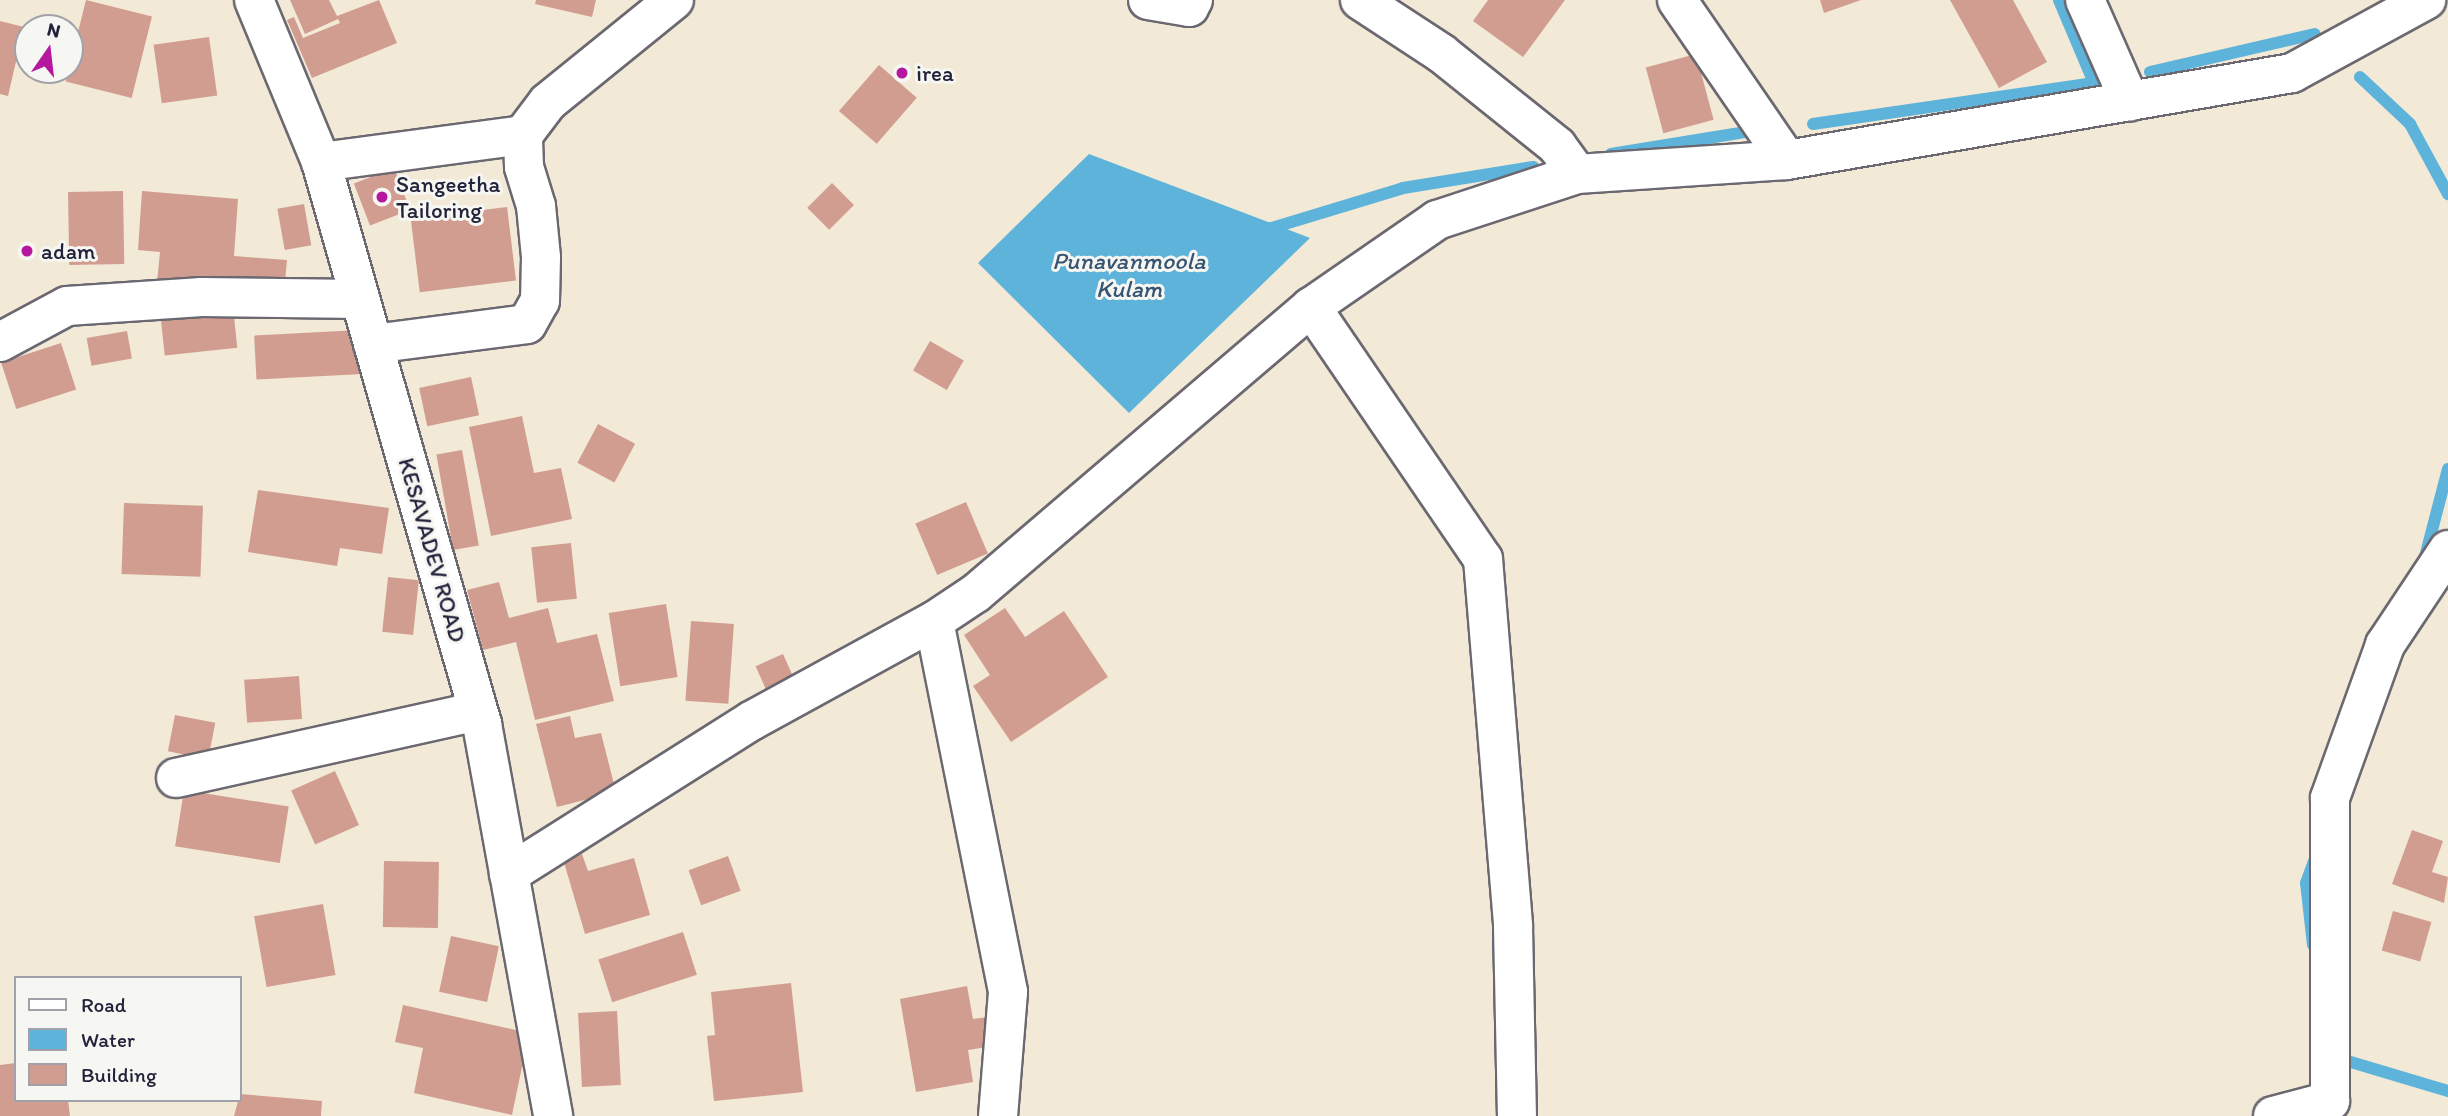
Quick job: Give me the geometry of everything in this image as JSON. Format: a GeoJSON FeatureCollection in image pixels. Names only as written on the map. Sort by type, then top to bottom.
{"type":"FeatureCollection","features":[{"type":"Feature","properties":{"kind":"street","name":"KESAVADEV ROAD"},"geometry":{"type":"LineString","coordinates":[[254,0],[321,162],[478,711],[553,1116]]}},
{"type":"Feature","properties":{"kind":"street"},"geometry":{"type":"LineString","coordinates":[[373,344],[527,324],[540,301],[541,257],[536,206],[524,167],[523,135],[548,102],[674,0]]}},
{"type":"Feature","properties":{"kind":"street"},"geometry":{"type":"LineString","coordinates":[[1147,0],[1189,7],[1193,0]]}},
{"type":"Feature","properties":{"kind":"street"},"geometry":{"type":"LineString","coordinates":[[1360,0],[1441,53],[1557,146],[1577,173]]}},
{"type":"Feature","properties":{"kind":"street"},"geometry":{"type":"LineString","coordinates":[[1677,0],[1787,160]]}},
{"type":"Feature","properties":{"kind":"street"},"geometry":{"type":"LineString","coordinates":[[2085,0],[2130,102]]}},
{"type":"Feature","properties":{"kind":"street"},"geometry":{"type":"LineString","coordinates":[[509,874],[751,721],[934,621],[976,593],[1311,307],[1437,220],[1577,173],[1787,160],[2292,73],[2426,0]]}},
{"type":"Feature","properties":{"kind":"street"},"geometry":{"type":"LineString","coordinates":[[321,162],[523,135]]}},
{"type":"Feature","properties":{"kind":"street"},"geometry":{"type":"LineString","coordinates":[[0,342],[67,306],[202,297],[360,299]]}},
{"type":"Feature","properties":{"kind":"street"},"geometry":{"type":"LineString","coordinates":[[1311,307],[1483,559],[1513,927],[1517,1116]]}},
{"type":"Feature","properties":{"kind":"street"},"geometry":{"type":"LineString","coordinates":[[2273,1116],[2330,1101],[2330,798],[2385,645],[2448,550]]}},
{"type":"Feature","properties":{"kind":"street"},"geometry":{"type":"LineString","coordinates":[[934,621],[1008,992],[998,1116]]}},
{"type":"Feature","properties":{"kind":"street"},"geometry":{"type":"LineString","coordinates":[[176,778],[478,711]]}},
{"type":"Feature","properties":{"kind":"water","name":"Punavanmoola Kulam"},"geometry":{"type":"Polygon","coordinates":[[[1089,154],[1310,238],[1129,413],[978,263],[1089,154]]]}},
{"type":"Feature","properties":{"kind":"building"},"geometry":{"type":"Polygon","coordinates":[[[86,0],[152,16],[132,98],[76,84],[84,84],[83,14],[86,0]]]}},
{"type":"Feature","properties":{"kind":"building"},"geometry":{"type":"Polygon","coordinates":[[[290,0],[329,0],[337,16],[379,0],[397,43],[312,78],[287,20],[294,17],[303,38],[340,23],[338,19],[305,34],[290,0]]]}},
{"type":"Feature","properties":{"kind":"building"},"geometry":{"type":"Polygon","coordinates":[[[536,0],[596,0],[592,17],[535,4],[536,0]]]}},
{"type":"Feature","properties":{"kind":"building"},"geometry":{"type":"Polygon","coordinates":[[[1488,0],[1565,0],[1523,57],[1473,21],[1488,0]]]}},
{"type":"Feature","properties":{"kind":"building"},"geometry":{"type":"Polygon","coordinates":[[[1820,0],[1861,0],[1824,13],[1820,0]]]}},
{"type":"Feature","properties":{"kind":"building"},"geometry":{"type":"Polygon","coordinates":[[[1950,0],[2013,0],[2047,62],[1999,88],[1950,0]]]}},
{"type":"Feature","properties":{"kind":"building"},"geometry":{"type":"Polygon","coordinates":[[[0,21],[14,24],[14,70],[8,96],[0,94],[0,21]]]}},
{"type":"Feature","properties":{"kind":"building"},"geometry":{"type":"Polygon","coordinates":[[[209,37],[217,95],[162,103],[154,45],[209,37]]]}},
{"type":"Feature","properties":{"kind":"building"},"geometry":{"type":"Polygon","coordinates":[[[1696,54],[1714,120],[1663,133],[1646,67],[1696,54]]]}},
{"type":"Feature","properties":{"kind":"building"},"geometry":{"type":"Polygon","coordinates":[[[879,65],[917,98],[877,144],[839,111],[879,65]]]}},
{"type":"Feature","properties":{"kind":"building","name":"Sangeetha Tailoring"},"geometry":{"type":"Polygon","coordinates":[[[394,168],[410,210],[370,225],[354,183],[394,168]]]}},
{"type":"Feature","properties":{"kind":"building"},"geometry":{"type":"Polygon","coordinates":[[[832,183],[854,205],[829,230],[807,208],[832,183]]]}},
{"type":"Feature","properties":{"kind":"building"},"geometry":{"type":"Polygon","coordinates":[[[123,191],[124,264],[69,265],[68,192],[123,191]]]}},
{"type":"Feature","properties":{"kind":"building"},"geometry":{"type":"Polygon","coordinates":[[[142,191],[238,199],[234,256],[287,260],[284,292],[157,282],[160,252],[138,250],[142,191]]]}},
{"type":"Feature","properties":{"kind":"building"},"geometry":{"type":"Polygon","coordinates":[[[304,204],[311,245],[285,250],[277,209],[304,204]]]}},
{"type":"Feature","properties":{"kind":"building"},"geometry":{"type":"Polygon","coordinates":[[[507,207],[516,280],[420,292],[411,219],[507,207]]]}},
{"type":"Feature","properties":{"kind":"building"},"geometry":{"type":"Polygon","coordinates":[[[233,307],[237,348],[165,355],[160,315],[233,307]]]}},
{"type":"Feature","properties":{"kind":"building"},"geometry":{"type":"Polygon","coordinates":[[[360,330],[362,374],[256,379],[254,336],[360,330]]]}},
{"type":"Feature","properties":{"kind":"building"},"geometry":{"type":"Polygon","coordinates":[[[127,331],[132,359],[91,366],[87,338],[127,331]]]}},
{"type":"Feature","properties":{"kind":"building"},"geometry":{"type":"Polygon","coordinates":[[[930,341],[964,361],[947,390],[913,370],[930,341]]]}},
{"type":"Feature","properties":{"kind":"building"},"geometry":{"type":"Polygon","coordinates":[[[61,343],[76,390],[16,409],[1,362],[61,343]]]}},
{"type":"Feature","properties":{"kind":"building"},"geometry":{"type":"Polygon","coordinates":[[[471,377],[479,415],[427,426],[419,388],[471,377]]]}},
{"type":"Feature","properties":{"kind":"building"},"geometry":{"type":"Polygon","coordinates":[[[522,416],[534,473],[561,468],[572,519],[491,536],[469,427],[522,416]]]}},
{"type":"Feature","properties":{"kind":"building"},"geometry":{"type":"Polygon","coordinates":[[[598,424],[635,444],[614,483],[577,463],[598,424]]]}},
{"type":"Feature","properties":{"kind":"building"},"geometry":{"type":"Polygon","coordinates":[[[462,450],[479,546],[453,550],[436,455],[462,450]]]}},
{"type":"Feature","properties":{"kind":"building"},"geometry":{"type":"Polygon","coordinates":[[[258,490],[389,508],[382,554],[340,548],[337,566],[248,552],[258,490]]]}},
{"type":"Feature","properties":{"kind":"building"},"geometry":{"type":"Polygon","coordinates":[[[966,502],[988,554],[937,575],[915,523],[966,502]]]}},
{"type":"Feature","properties":{"kind":"building"},"geometry":{"type":"Polygon","coordinates":[[[124,503],[203,506],[200,577],[122,574],[124,503]]]}},
{"type":"Feature","properties":{"kind":"building"},"geometry":{"type":"Polygon","coordinates":[[[571,543],[577,599],[537,603],[531,547],[571,543]]]}},
{"type":"Feature","properties":{"kind":"building"},"geometry":{"type":"Polygon","coordinates":[[[388,577],[419,580],[413,635],[382,632],[388,577]]]}},
{"type":"Feature","properties":{"kind":"building"},"geometry":{"type":"Polygon","coordinates":[[[499,582],[509,618],[548,608],[557,643],[597,634],[614,701],[535,720],[516,642],[483,650],[467,590],[499,582]]]}},
{"type":"Feature","properties":{"kind":"building"},"geometry":{"type":"Polygon","coordinates":[[[666,604],[678,677],[620,686],[609,613],[666,604]]]}},
{"type":"Feature","properties":{"kind":"building"},"geometry":{"type":"Polygon","coordinates":[[[1005,608],[1025,637],[1064,611],[1108,677],[1011,742],[973,686],[990,675],[964,635],[1005,608]]]}},
{"type":"Feature","properties":{"kind":"building"},"geometry":{"type":"Polygon","coordinates":[[[691,621],[734,624],[728,704],[685,701],[691,621]]]}},
{"type":"Feature","properties":{"kind":"building"},"geometry":{"type":"Polygon","coordinates":[[[783,654],[798,687],[770,699],[756,666],[783,654]]]}},
{"type":"Feature","properties":{"kind":"building"},"geometry":{"type":"Polygon","coordinates":[[[299,676],[302,719],[247,723],[244,680],[299,676]]]}},
{"type":"Feature","properties":{"kind":"building"},"geometry":{"type":"Polygon","coordinates":[[[175,715],[215,723],[208,759],[168,751],[175,715]]]}},
{"type":"Feature","properties":{"kind":"building"},"geometry":{"type":"Polygon","coordinates":[[[570,716],[575,738],[601,733],[616,792],[557,807],[536,724],[570,716]]]}},
{"type":"Feature","properties":{"kind":"building"},"geometry":{"type":"Polygon","coordinates":[[[335,771],[359,825],[315,844],[291,791],[335,771]]]}},
{"type":"Feature","properties":{"kind":"building"},"geometry":{"type":"Polygon","coordinates":[[[184,790],[289,807],[280,863],[175,846],[184,790]]]}},
{"type":"Feature","properties":{"kind":"building"},"geometry":{"type":"Polygon","coordinates":[[[2412,830],[2443,841],[2432,872],[2448,877],[2444,903],[2392,884],[2412,830]]]}},
{"type":"Feature","properties":{"kind":"building"},"geometry":{"type":"Polygon","coordinates":[[[582,854],[588,871],[634,858],[650,915],[585,934],[563,859],[582,854]]]}},
{"type":"Feature","properties":{"kind":"building"},"geometry":{"type":"Polygon","coordinates":[[[728,856],[741,891],[701,905],[689,870],[728,856]]]}},
{"type":"Feature","properties":{"kind":"building"},"geometry":{"type":"Polygon","coordinates":[[[384,861],[439,862],[438,928],[383,927],[384,861]]]}},
{"type":"Feature","properties":{"kind":"building"},"geometry":{"type":"Polygon","coordinates":[[[323,904],[336,975],[267,987],[254,916],[323,904]]]}},
{"type":"Feature","properties":{"kind":"building"},"geometry":{"type":"Polygon","coordinates":[[[2393,911],[2431,922],[2420,961],[2382,950],[2393,911]]]}},
{"type":"Feature","properties":{"kind":"building"},"geometry":{"type":"Polygon","coordinates":[[[683,932],[697,975],[612,1002],[598,960],[683,932]]]}},
{"type":"Feature","properties":{"kind":"building"},"geometry":{"type":"Polygon","coordinates":[[[451,936],[499,946],[487,1002],[439,992],[451,936]]]}},
{"type":"Feature","properties":{"kind":"building"},"geometry":{"type":"Polygon","coordinates":[[[791,983],[803,1092],[714,1101],[707,1036],[715,1035],[711,992],[791,983]]]}},
{"type":"Feature","properties":{"kind":"building"},"geometry":{"type":"Polygon","coordinates":[[[967,986],[973,1019],[995,1016],[1000,1045],[968,1050],[973,1082],[916,1092],[900,999],[967,986]]]}},
{"type":"Feature","properties":{"kind":"building"},"geometry":{"type":"Polygon","coordinates":[[[403,1005],[529,1033],[512,1115],[414,1093],[423,1048],[395,1042],[403,1005]]]}},
{"type":"Feature","properties":{"kind":"building"},"geometry":{"type":"Polygon","coordinates":[[[617,1011],[621,1085],[582,1087],[578,1013],[617,1011]]]}},
{"type":"Feature","properties":{"kind":"building"},"geometry":{"type":"Polygon","coordinates":[[[14,1063],[14,1102],[68,1102],[70,1116],[0,1116],[0,1065],[14,1063]]]}},
{"type":"Feature","properties":{"kind":"building"},"geometry":{"type":"Polygon","coordinates":[[[242,1094],[322,1101],[321,1116],[234,1116],[238,1102],[242,1102],[242,1094]]]}},
{"type":"Feature","properties":{"kind":"waterway"},"geometry":{"type":"LineString","coordinates":[[1813,124],[2094,83],[2059,0]]}},
{"type":"Feature","properties":{"kind":"waterway"},"geometry":{"type":"LineString","coordinates":[[2150,72],[2315,34]]}},
{"type":"Feature","properties":{"kind":"waterway"},"geometry":{"type":"LineString","coordinates":[[2360,77],[2410,124],[2448,194]]}},
{"type":"Feature","properties":{"kind":"waterway"},"geometry":{"type":"LineString","coordinates":[[1611,154],[1746,132]]}},
{"type":"Feature","properties":{"kind":"waterway"},"geometry":{"type":"LineString","coordinates":[[1265,230],[1403,188],[1533,167]]}},
{"type":"Feature","properties":{"kind":"waterway"},"geometry":{"type":"LineString","coordinates":[[2425,557],[2448,469]]}},
{"type":"Feature","properties":{"kind":"waterway"},"geometry":{"type":"LineString","coordinates":[[2313,945],[2306,883],[2316,856]]}},
{"type":"Feature","properties":{"kind":"waterway"},"geometry":{"type":"LineString","coordinates":[[2334,1057],[2448,1091]]}},
{"type":"Feature","properties":{"kind":"place","name":"irea"},"geometry":{"type":"Point","coordinates":[902,73]}},
{"type":"Feature","properties":{"kind":"place","name":"Sangeetha Tailoring"},"geometry":{"type":"Point","coordinates":[382,197]}},
{"type":"Feature","properties":{"kind":"place","name":"adam"},"geometry":{"type":"Point","coordinates":[27,251]}}]}
